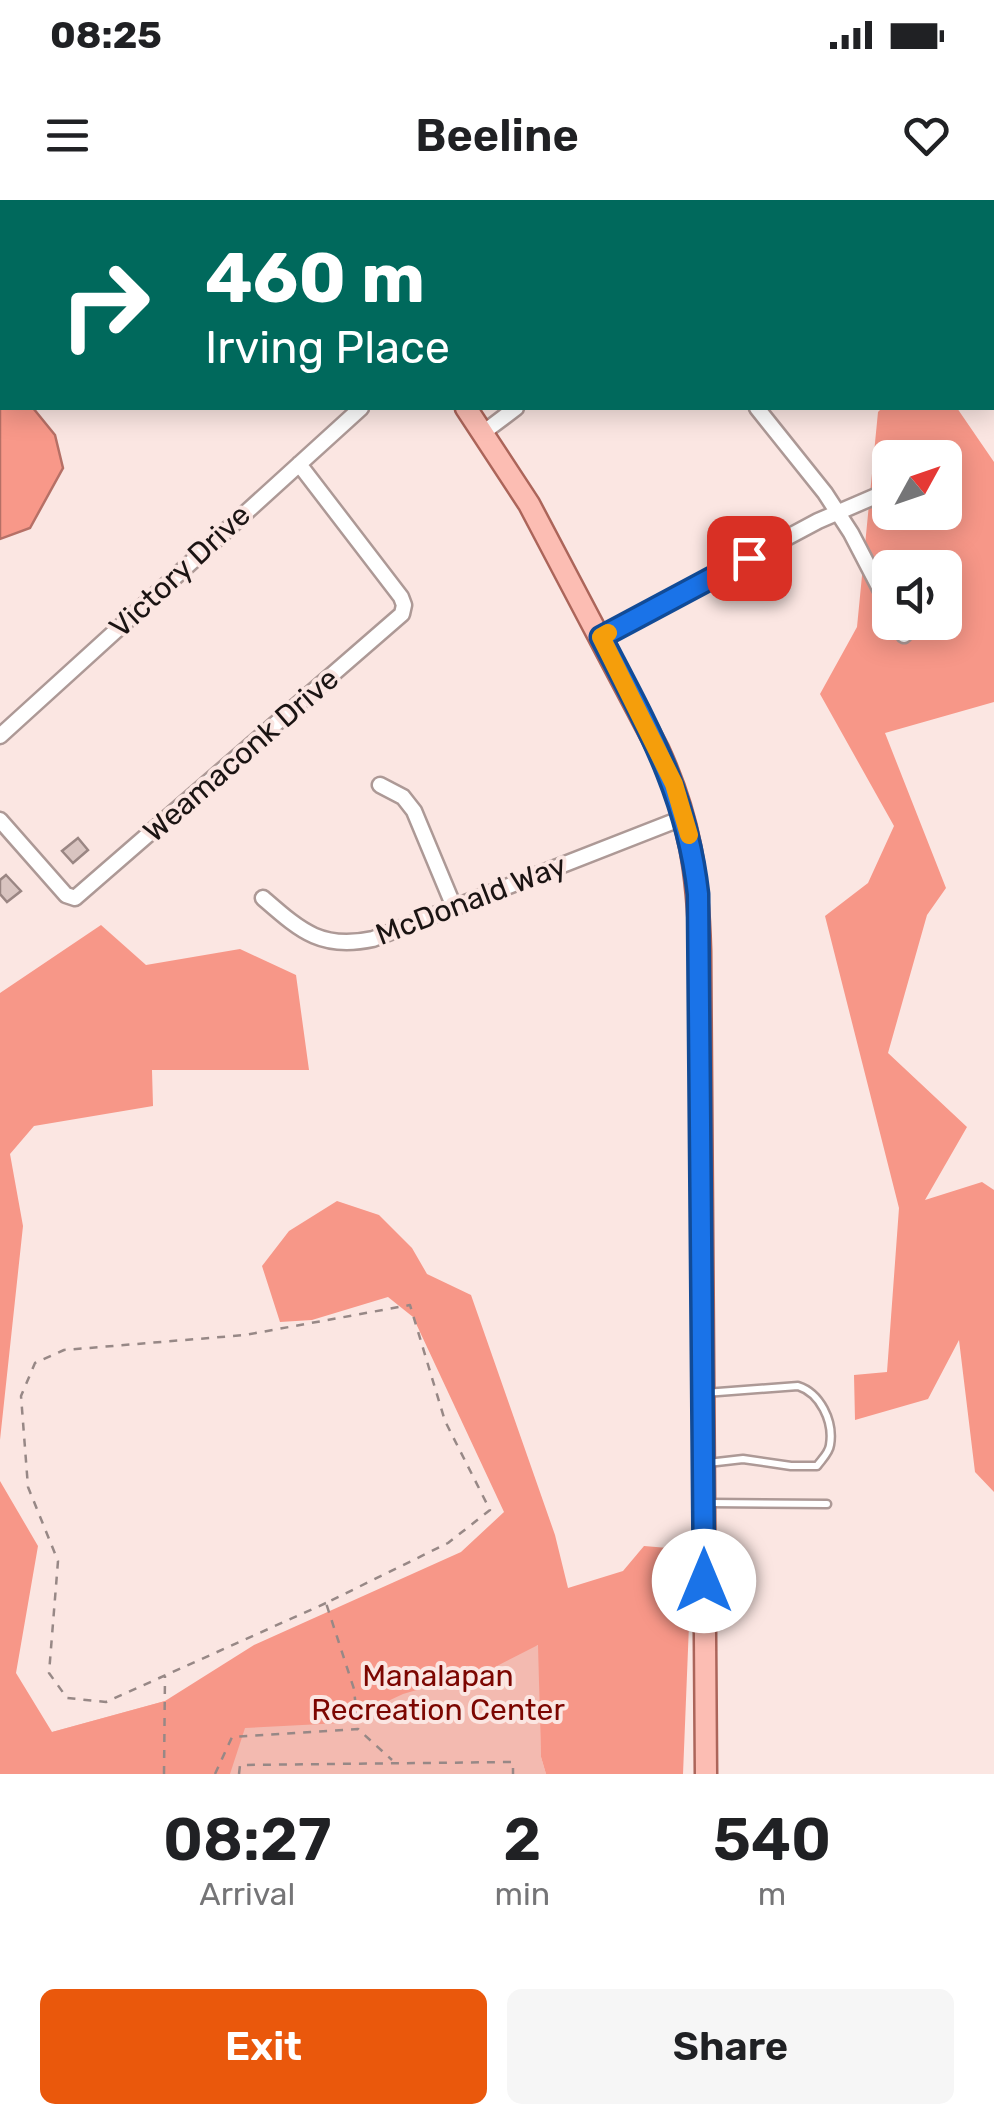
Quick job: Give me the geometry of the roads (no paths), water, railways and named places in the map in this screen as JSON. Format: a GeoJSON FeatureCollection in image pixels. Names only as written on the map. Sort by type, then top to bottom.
{"type":"FeatureCollection","features":[{"type":"Feature","properties":{"kind":"main road"},"geometry":{"type":"LineString","coordinates":[[468,410],[529,504],[601,637],[658,748],[685,817],[698,894],[706,1774]]}},
{"type":"Feature","properties":{"kind":"street","name":"Victory Drive"},"geometry":{"type":"LineString","coordinates":[[0,736],[359,410]]}},
{"type":"Feature","properties":{"kind":"street"},"geometry":{"type":"LineString","coordinates":[[484,432],[513,410]]}},
{"type":"Feature","properties":{"kind":"street"},"geometry":{"type":"LineString","coordinates":[[759,410],[838,513],[872,575]]}},
{"type":"Feature","properties":{"kind":"street","name":"Weamaconk Drive"},"geometry":{"type":"LineString","coordinates":[[0,820],[66,895],[75,898],[404,610],[401,597],[299,464]]}},
{"type":"Feature","properties":{"kind":"street"},"geometry":{"type":"LineString","coordinates":[[601,637],[818,521],[872,498]]}},
{"type":"Feature","properties":{"kind":"street"},"geometry":{"type":"LineString","coordinates":[[380,785],[402,797],[414,811],[454,907]]}},
{"type":"Feature","properties":{"kind":"street","name":"McDonald Way"},"geometry":{"type":"LineString","coordinates":[[263,898],[306,934],[341,943],[374,939],[685,817]]}},
{"type":"Feature","properties":{"kind":"lane"},"geometry":{"type":"LineString","coordinates":[[703,1393],[798,1386],[812,1390],[826,1416],[830,1449],[817,1466],[743,1459],[704,1463]]}},
{"type":"Feature","properties":{"kind":"lane"},"geometry":{"type":"LineString","coordinates":[[704,1503],[827,1504]]}},
{"type":"Feature","properties":{"kind":"park label","name":"Manalapan Recreation Center"},"geometry":{"type":"Point","coordinates":[438,1693]}}]}
